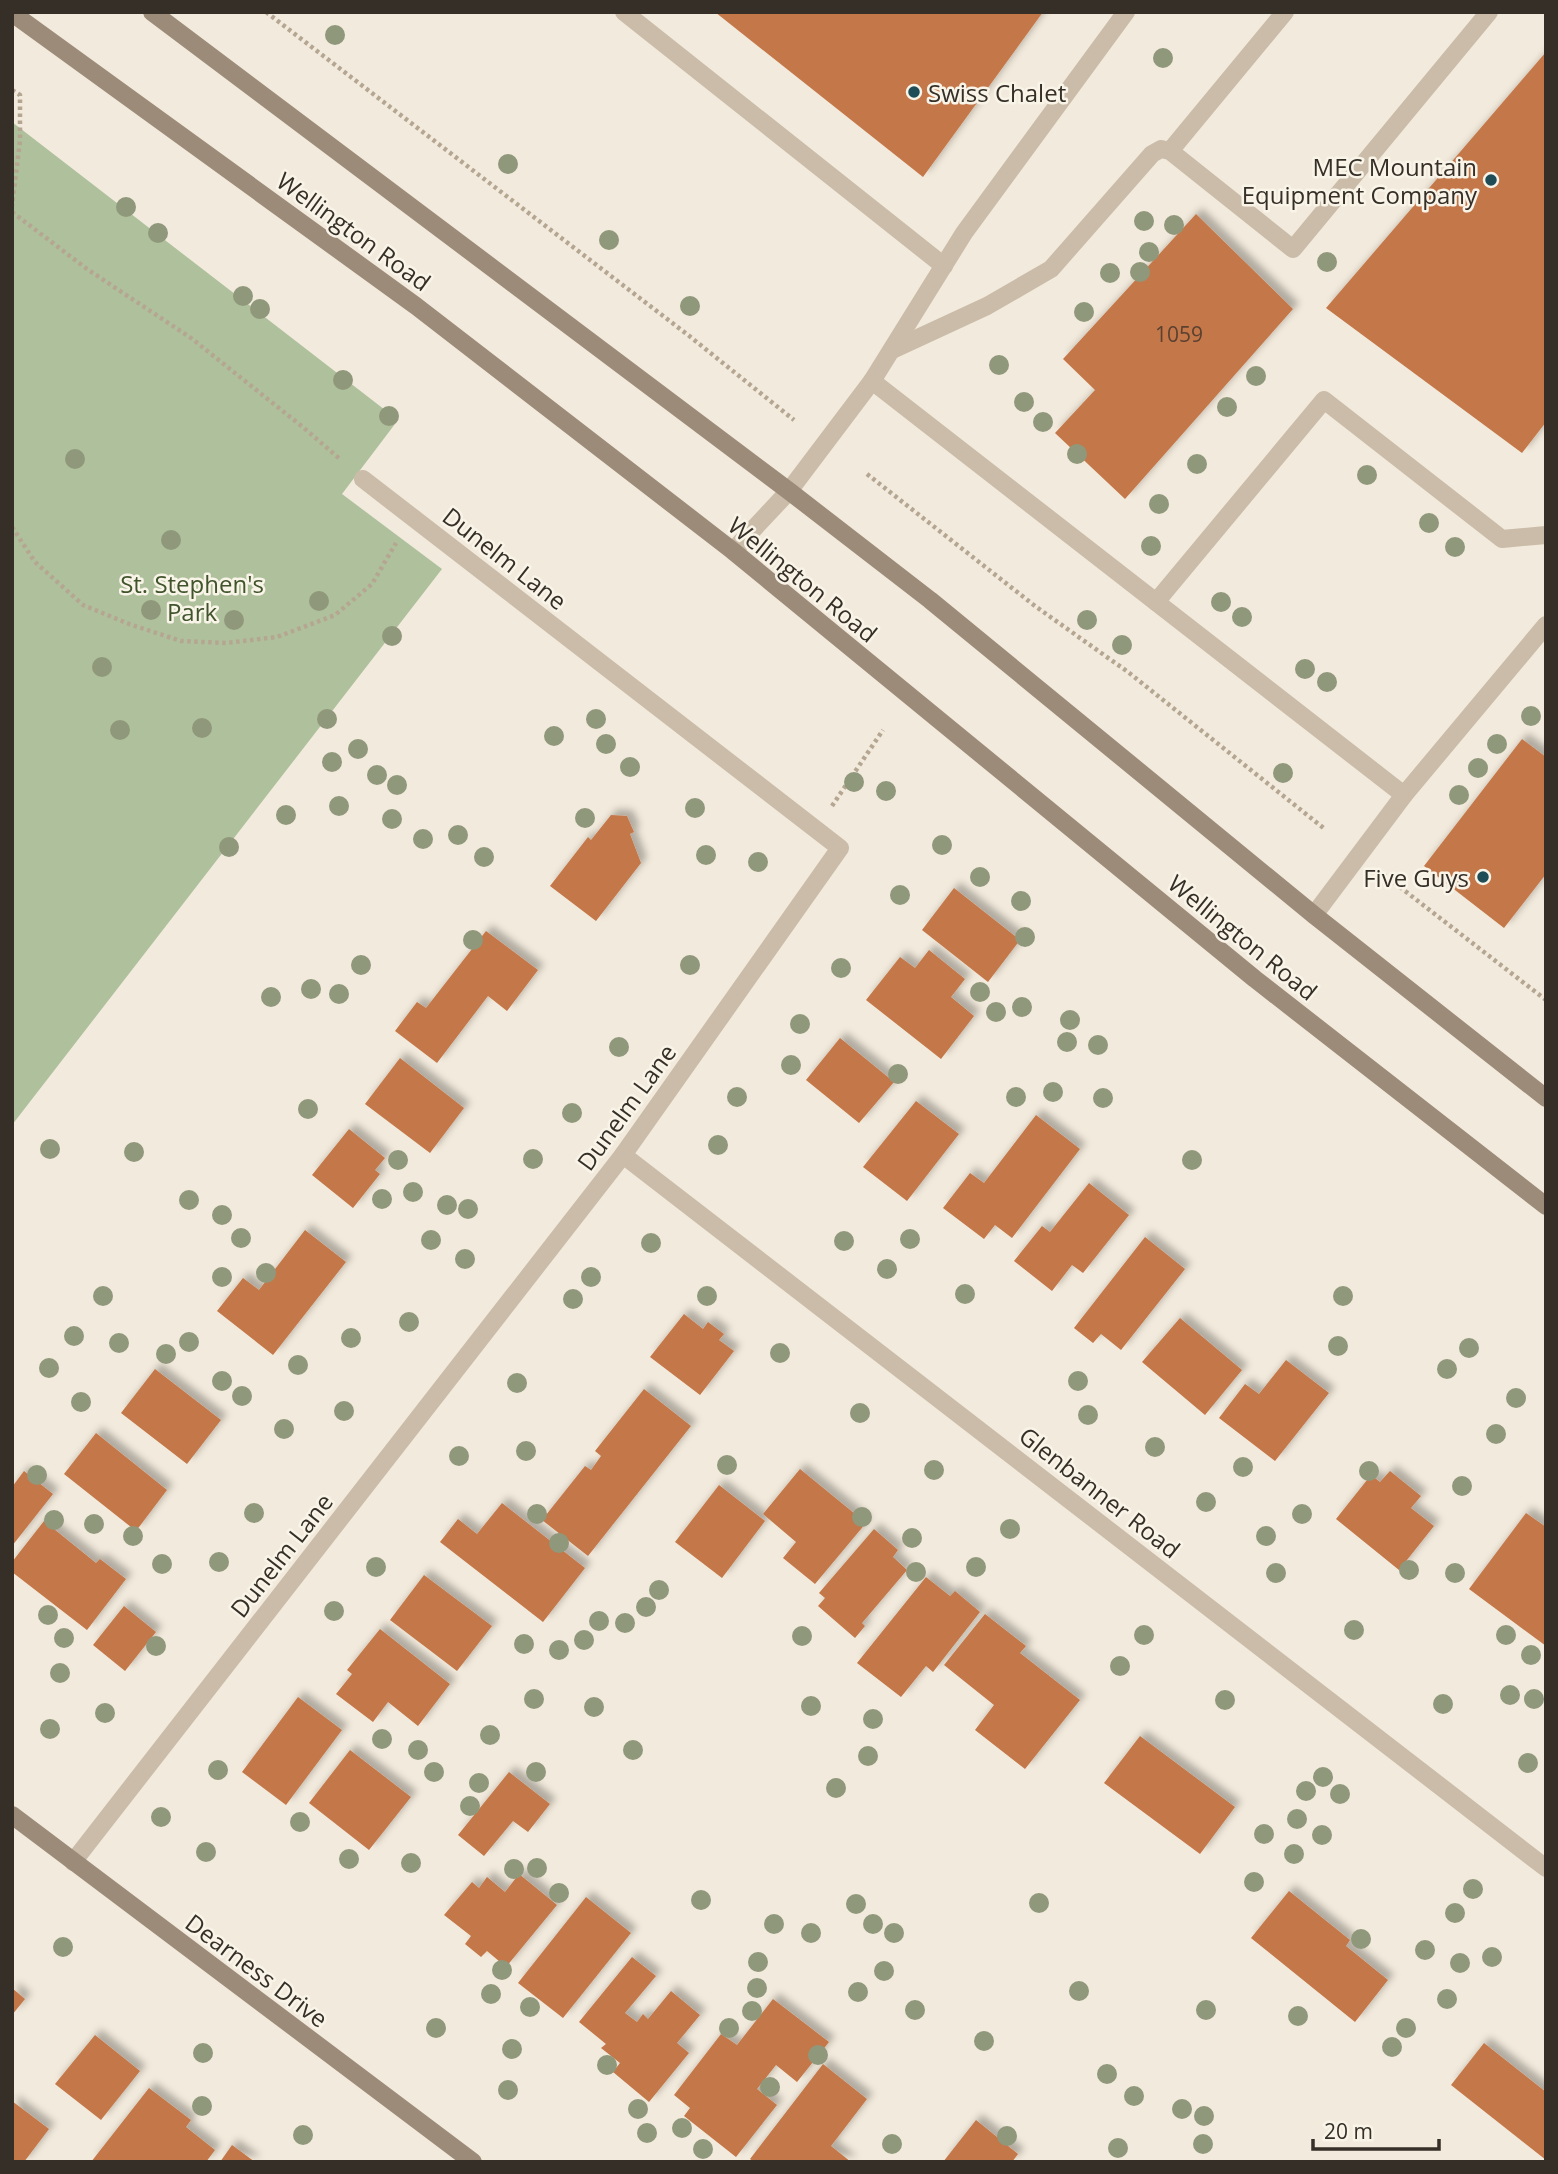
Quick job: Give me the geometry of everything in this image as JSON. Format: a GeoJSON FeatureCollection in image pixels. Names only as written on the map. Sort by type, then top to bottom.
{"type":"FeatureCollection","features":[{"type":"Feature","properties":{"kind":"main road"},"geometry":{"type":"LineString","coordinates":[[152,12],[930,600],[1314,915],[1546,1098]]}},
{"type":"Feature","properties":{"kind":"main road","name":"Wellington Road"},"geometry":{"type":"LineString","coordinates":[[12,13],[416,306],[733,551],[1255,979],[1546,1206]]}},
{"type":"Feature","properties":{"kind":"main road","name":"Dearness Drive"},"geometry":{"type":"LineString","coordinates":[[12,1815],[473,2162]]}},
{"type":"Feature","properties":{"kind":"street"},"geometry":{"type":"LineString","coordinates":[[624,12],[944,266]]}},
{"type":"Feature","properties":{"kind":"street"},"geometry":{"type":"LineString","coordinates":[[733,551],[789,491],[872,381],[964,233],[1126,12]]}},
{"type":"Feature","properties":{"kind":"street"},"geometry":{"type":"LineString","coordinates":[[1170,151],[1285,12]]}},
{"type":"Feature","properties":{"kind":"street"},"geometry":{"type":"LineString","coordinates":[[892,350],[987,306],[1051,269],[1152,154],[1161,149],[1170,151],[1293,248],[1489,12]]}},
{"type":"Feature","properties":{"kind":"street"},"geometry":{"type":"LineString","coordinates":[[872,381],[1404,795]]}},
{"type":"Feature","properties":{"kind":"street"},"geometry":{"type":"LineString","coordinates":[[1156,602],[1324,400],[1502,539],[1546,535]]}},
{"type":"Feature","properties":{"kind":"street","name":"Dunelm Lane"},"geometry":{"type":"LineString","coordinates":[[73,1863],[623,1155],[840,848],[363,479]]}},
{"type":"Feature","properties":{"kind":"street"},"geometry":{"type":"LineString","coordinates":[[1314,915],[1404,795],[1546,625]]}},
{"type":"Feature","properties":{"kind":"street","name":"Glenbanner Road"},"geometry":{"type":"LineString","coordinates":[[623,1155],[1546,1868]]}},
{"type":"Feature","properties":{"kind":"path"},"geometry":{"type":"LineString","coordinates":[[266,12],[794,419]]}},
{"type":"Feature","properties":{"kind":"path"},"geometry":{"type":"LineString","coordinates":[[12,90],[20,95],[20,141],[12,206]]}},
{"type":"Feature","properties":{"kind":"path"},"geometry":{"type":"LineString","coordinates":[[12,212],[88,269],[191,338],[363,479]]}},
{"type":"Feature","properties":{"kind":"path"},"geometry":{"type":"LineString","coordinates":[[867,474],[1035,606],[1128,672],[1326,830]]}},
{"type":"Feature","properties":{"kind":"path"},"geometry":{"type":"LineString","coordinates":[[12,527],[35,562],[83,605],[181,641],[226,643],[277,637],[335,615],[372,584],[412,516]]}},
{"type":"Feature","properties":{"kind":"path"},"geometry":{"type":"LineString","coordinates":[[816,830],[883,730]]}},
{"type":"Feature","properties":{"kind":"path"},"geometry":{"type":"LineString","coordinates":[[1383,874],[1546,1000]]}},
{"type":"Feature","properties":{"kind":"green space","name":"St. Stephen's Park"},"geometry":{"type":"Polygon","coordinates":[[[12,122],[398,420],[342,494],[442,569],[12,1125],[12,122]]]}},
{"type":"Feature","properties":{"kind":"building"},"geometry":{"type":"Polygon","coordinates":[[[715,12],[1043,12],[923,177],[715,12]]]}},
{"type":"Feature","properties":{"kind":"building","name":"MEC Mountain Equipment Company"},"geometry":{"type":"Polygon","coordinates":[[[1546,52],[1546,422],[1522,453],[1326,308],[1546,52]]]}},
{"type":"Feature","properties":{"kind":"building"},"geometry":{"type":"Polygon","coordinates":[[[1196,214],[1293,309],[1125,499],[1055,433],[1095,390],[1063,359],[1196,214]]]}},
{"type":"Feature","properties":{"kind":"building"},"geometry":{"type":"Polygon","coordinates":[[[1522,739],[1546,757],[1546,874],[1504,928],[1424,866],[1522,739]]]}},
{"type":"Feature","properties":{"kind":"building"},"geometry":{"type":"Polygon","coordinates":[[[611,815],[627,816],[634,832],[630,834],[641,863],[596,921],[550,886],[588,837],[591,840],[611,815]]]}},
{"type":"Feature","properties":{"kind":"building"},"geometry":{"type":"Polygon","coordinates":[[[954,888],[1020,940],[988,982],[922,930],[954,888]]]}},
{"type":"Feature","properties":{"kind":"building"},"geometry":{"type":"Polygon","coordinates":[[[486,931],[538,970],[507,1011],[488,996],[437,1063],[395,1031],[417,1002],[426,1008],[486,931]]]}},
{"type":"Feature","properties":{"kind":"building"},"geometry":{"type":"Polygon","coordinates":[[[929,950],[965,979],[951,997],[974,1016],[941,1059],[866,1000],[900,957],[915,968],[929,950]]]}},
{"type":"Feature","properties":{"kind":"building"},"geometry":{"type":"Polygon","coordinates":[[[840,1038],[894,1082],[859,1123],[806,1080],[840,1038]]]}},
{"type":"Feature","properties":{"kind":"building"},"geometry":{"type":"Polygon","coordinates":[[[400,1058],[464,1108],[430,1153],[365,1104],[400,1058]]]}},
{"type":"Feature","properties":{"kind":"building"},"geometry":{"type":"Polygon","coordinates":[[[916,1101],[959,1134],[907,1201],[863,1167],[916,1101]]]}},
{"type":"Feature","properties":{"kind":"building"},"geometry":{"type":"Polygon","coordinates":[[[1036,1115],[1080,1149],[1012,1238],[995,1225],[984,1239],[943,1208],[970,1173],[984,1183],[1036,1115]]]}},
{"type":"Feature","properties":{"kind":"building"},"geometry":{"type":"Polygon","coordinates":[[[349,1129],[385,1158],[375,1170],[380,1174],[353,1208],[312,1175],[349,1129]]]}},
{"type":"Feature","properties":{"kind":"building"},"geometry":{"type":"Polygon","coordinates":[[[1089,1183],[1129,1215],[1083,1273],[1072,1265],[1052,1291],[1014,1261],[1042,1226],[1050,1232],[1089,1183]]]}},
{"type":"Feature","properties":{"kind":"building"},"geometry":{"type":"Polygon","coordinates":[[[305,1230],[346,1262],[273,1355],[217,1311],[243,1278],[259,1290],[305,1230]]]}},
{"type":"Feature","properties":{"kind":"building"},"geometry":{"type":"Polygon","coordinates":[[[1145,1237],[1185,1269],[1121,1350],[1101,1334],[1093,1343],[1074,1328],[1145,1237]]]}},
{"type":"Feature","properties":{"kind":"building"},"geometry":{"type":"Polygon","coordinates":[[[684,1314],[703,1329],[708,1322],[724,1334],[719,1340],[734,1351],[700,1395],[650,1357],[684,1314]]]}},
{"type":"Feature","properties":{"kind":"building"},"geometry":{"type":"Polygon","coordinates":[[[1180,1318],[1242,1370],[1205,1415],[1142,1362],[1180,1318]]]}},
{"type":"Feature","properties":{"kind":"building"},"geometry":{"type":"Polygon","coordinates":[[[1286,1360],[1329,1393],[1275,1461],[1219,1418],[1245,1384],[1259,1394],[1286,1360]]]}},
{"type":"Feature","properties":{"kind":"building"},"geometry":{"type":"Polygon","coordinates":[[[155,1369],[221,1420],[187,1464],[121,1413],[155,1369]]]}},
{"type":"Feature","properties":{"kind":"building"},"geometry":{"type":"Polygon","coordinates":[[[644,1389],[691,1426],[588,1556],[542,1520],[585,1466],[591,1470],[601,1456],[595,1451],[644,1389]]]}},
{"type":"Feature","properties":{"kind":"building"},"geometry":{"type":"Polygon","coordinates":[[[96,1433],[167,1490],[136,1531],[64,1474],[96,1433]]]}},
{"type":"Feature","properties":{"kind":"building"},"geometry":{"type":"Polygon","coordinates":[[[800,1469],[866,1523],[815,1584],[783,1558],[796,1542],[763,1514],[800,1469]]]}},
{"type":"Feature","properties":{"kind":"building"},"geometry":{"type":"Polygon","coordinates":[[[24,1471],[53,1494],[12,1546],[12,1487],[24,1471]]]}},
{"type":"Feature","properties":{"kind":"building"},"geometry":{"type":"Polygon","coordinates":[[[1390,1471],[1421,1496],[1411,1508],[1434,1526],[1399,1570],[1336,1519],[1371,1475],[1380,1482],[1390,1471]]]}},
{"type":"Feature","properties":{"kind":"building"},"geometry":{"type":"Polygon","coordinates":[[[719,1485],[765,1521],[722,1578],[675,1542],[719,1485]]]}},
{"type":"Feature","properties":{"kind":"building"},"geometry":{"type":"Polygon","coordinates":[[[502,1503],[585,1568],[543,1622],[440,1542],[458,1519],[477,1534],[502,1503]]]}},
{"type":"Feature","properties":{"kind":"building"},"geometry":{"type":"Polygon","coordinates":[[[1526,1513],[1546,1527],[1546,1646],[1469,1589],[1526,1513]]]}},
{"type":"Feature","properties":{"kind":"building"},"geometry":{"type":"Polygon","coordinates":[[[44,1521],[96,1563],[100,1559],[126,1579],[87,1630],[12,1572],[12,1562],[44,1521]]]}},
{"type":"Feature","properties":{"kind":"building"},"geometry":{"type":"Polygon","coordinates":[[[874,1529],[898,1550],[893,1557],[907,1570],[862,1623],[865,1626],[855,1638],[818,1606],[825,1598],[819,1593],[874,1529]]]}},
{"type":"Feature","properties":{"kind":"building"},"geometry":{"type":"Polygon","coordinates":[[[424,1575],[492,1626],[457,1671],[390,1620],[424,1575]]]}},
{"type":"Feature","properties":{"kind":"building"},"geometry":{"type":"Polygon","coordinates":[[[926,1577],[950,1596],[955,1591],[980,1612],[933,1672],[926,1666],[901,1697],[857,1663],[926,1577]]]}},
{"type":"Feature","properties":{"kind":"building"},"geometry":{"type":"Polygon","coordinates":[[[124,1606],[156,1632],[125,1671],[93,1645],[124,1606]]]}},
{"type":"Feature","properties":{"kind":"building"},"geometry":{"type":"Polygon","coordinates":[[[985,1614],[1026,1646],[1020,1653],[1080,1700],[1025,1769],[975,1730],[994,1705],[944,1665],[985,1614]]]}},
{"type":"Feature","properties":{"kind":"building"},"geometry":{"type":"Polygon","coordinates":[[[380,1629],[450,1684],[418,1726],[388,1702],[373,1722],[336,1694],[352,1674],[347,1670],[380,1629]]]}},
{"type":"Feature","properties":{"kind":"building"},"geometry":{"type":"Polygon","coordinates":[[[298,1697],[342,1730],[286,1805],[242,1772],[298,1697]]]}},
{"type":"Feature","properties":{"kind":"building"},"geometry":{"type":"Polygon","coordinates":[[[1140,1736],[1235,1807],[1200,1854],[1104,1783],[1140,1736]]]}},
{"type":"Feature","properties":{"kind":"building"},"geometry":{"type":"Polygon","coordinates":[[[350,1750],[411,1797],[369,1850],[309,1803],[350,1750]]]}},
{"type":"Feature","properties":{"kind":"building"},"geometry":{"type":"Polygon","coordinates":[[[509,1772],[550,1804],[528,1832],[513,1821],[484,1856],[458,1835],[509,1772]]]}},
{"type":"Feature","properties":{"kind":"building"},"geometry":{"type":"Polygon","coordinates":[[[519,1874],[557,1905],[506,1967],[487,1951],[481,1957],[465,1944],[471,1936],[444,1915],[472,1882],[479,1888],[487,1877],[505,1892],[519,1874]]]}},
{"type":"Feature","properties":{"kind":"building"},"geometry":{"type":"Polygon","coordinates":[[[1289,1891],[1350,1940],[1346,1946],[1388,1980],[1355,2022],[1251,1938],[1289,1891]]]}},
{"type":"Feature","properties":{"kind":"building"},"geometry":{"type":"Polygon","coordinates":[[[586,1897],[631,1933],[563,2018],[518,1983],[586,1897]]]}},
{"type":"Feature","properties":{"kind":"building"},"geometry":{"type":"Polygon","coordinates":[[[632,1957],[656,1976],[625,2013],[637,2022],[643,2014],[648,2019],[671,1991],[700,2015],[677,2043],[689,2053],[649,2102],[613,2072],[620,2063],[601,2048],[606,2044],[579,2022],[632,1957]]]}},
{"type":"Feature","properties":{"kind":"building"},"geometry":{"type":"Polygon","coordinates":[[[12,1988],[25,1999],[12,2015],[12,1988]]]}},
{"type":"Feature","properties":{"kind":"building"},"geometry":{"type":"Polygon","coordinates":[[[773,1999],[829,2042],[797,2082],[776,2065],[757,2089],[777,2105],[736,2157],[684,2116],[690,2108],[674,2095],[721,2034],[737,2045],[773,1999]]]}},
{"type":"Feature","properties":{"kind":"building"},"geometry":{"type":"Polygon","coordinates":[[[95,2035],[140,2071],[101,2120],[55,2084],[95,2035]]]}},
{"type":"Feature","properties":{"kind":"building"},"geometry":{"type":"Polygon","coordinates":[[[1484,2043],[1546,2092],[1546,2160],[1451,2085],[1484,2043]]]}},
{"type":"Feature","properties":{"kind":"building"},"geometry":{"type":"Polygon","coordinates":[[[823,2064],[867,2099],[831,2146],[851,2162],[754,2162],[750,2159],[823,2064]]]}},
{"type":"Feature","properties":{"kind":"building"},"geometry":{"type":"Polygon","coordinates":[[[149,2088],[191,2120],[186,2127],[215,2150],[206,2162],[91,2162],[149,2088]]]}},
{"type":"Feature","properties":{"kind":"building"},"geometry":{"type":"Polygon","coordinates":[[[12,2101],[49,2129],[24,2162],[12,2162],[12,2101]]]}},
{"type":"Feature","properties":{"kind":"building"},"geometry":{"type":"Polygon","coordinates":[[[976,2120],[1018,2154],[1012,2162],[943,2162],[976,2120]]]}},
{"type":"Feature","properties":{"kind":"building"},"geometry":{"type":"Polygon","coordinates":[[[232,2145],[255,2162],[220,2162],[232,2145]]]}},
{"type":"Feature","properties":{"kind":"place","name":"Swiss Chalet"},"geometry":{"type":"Point","coordinates":[914,92]}},
{"type":"Feature","properties":{"kind":"place","name":"MEC Mountain Equipment Company"},"geometry":{"type":"Point","coordinates":[1491,180]}},
{"type":"Feature","properties":{"kind":"place","name":"Five Guys"},"geometry":{"type":"Point","coordinates":[1483,877]}}]}
